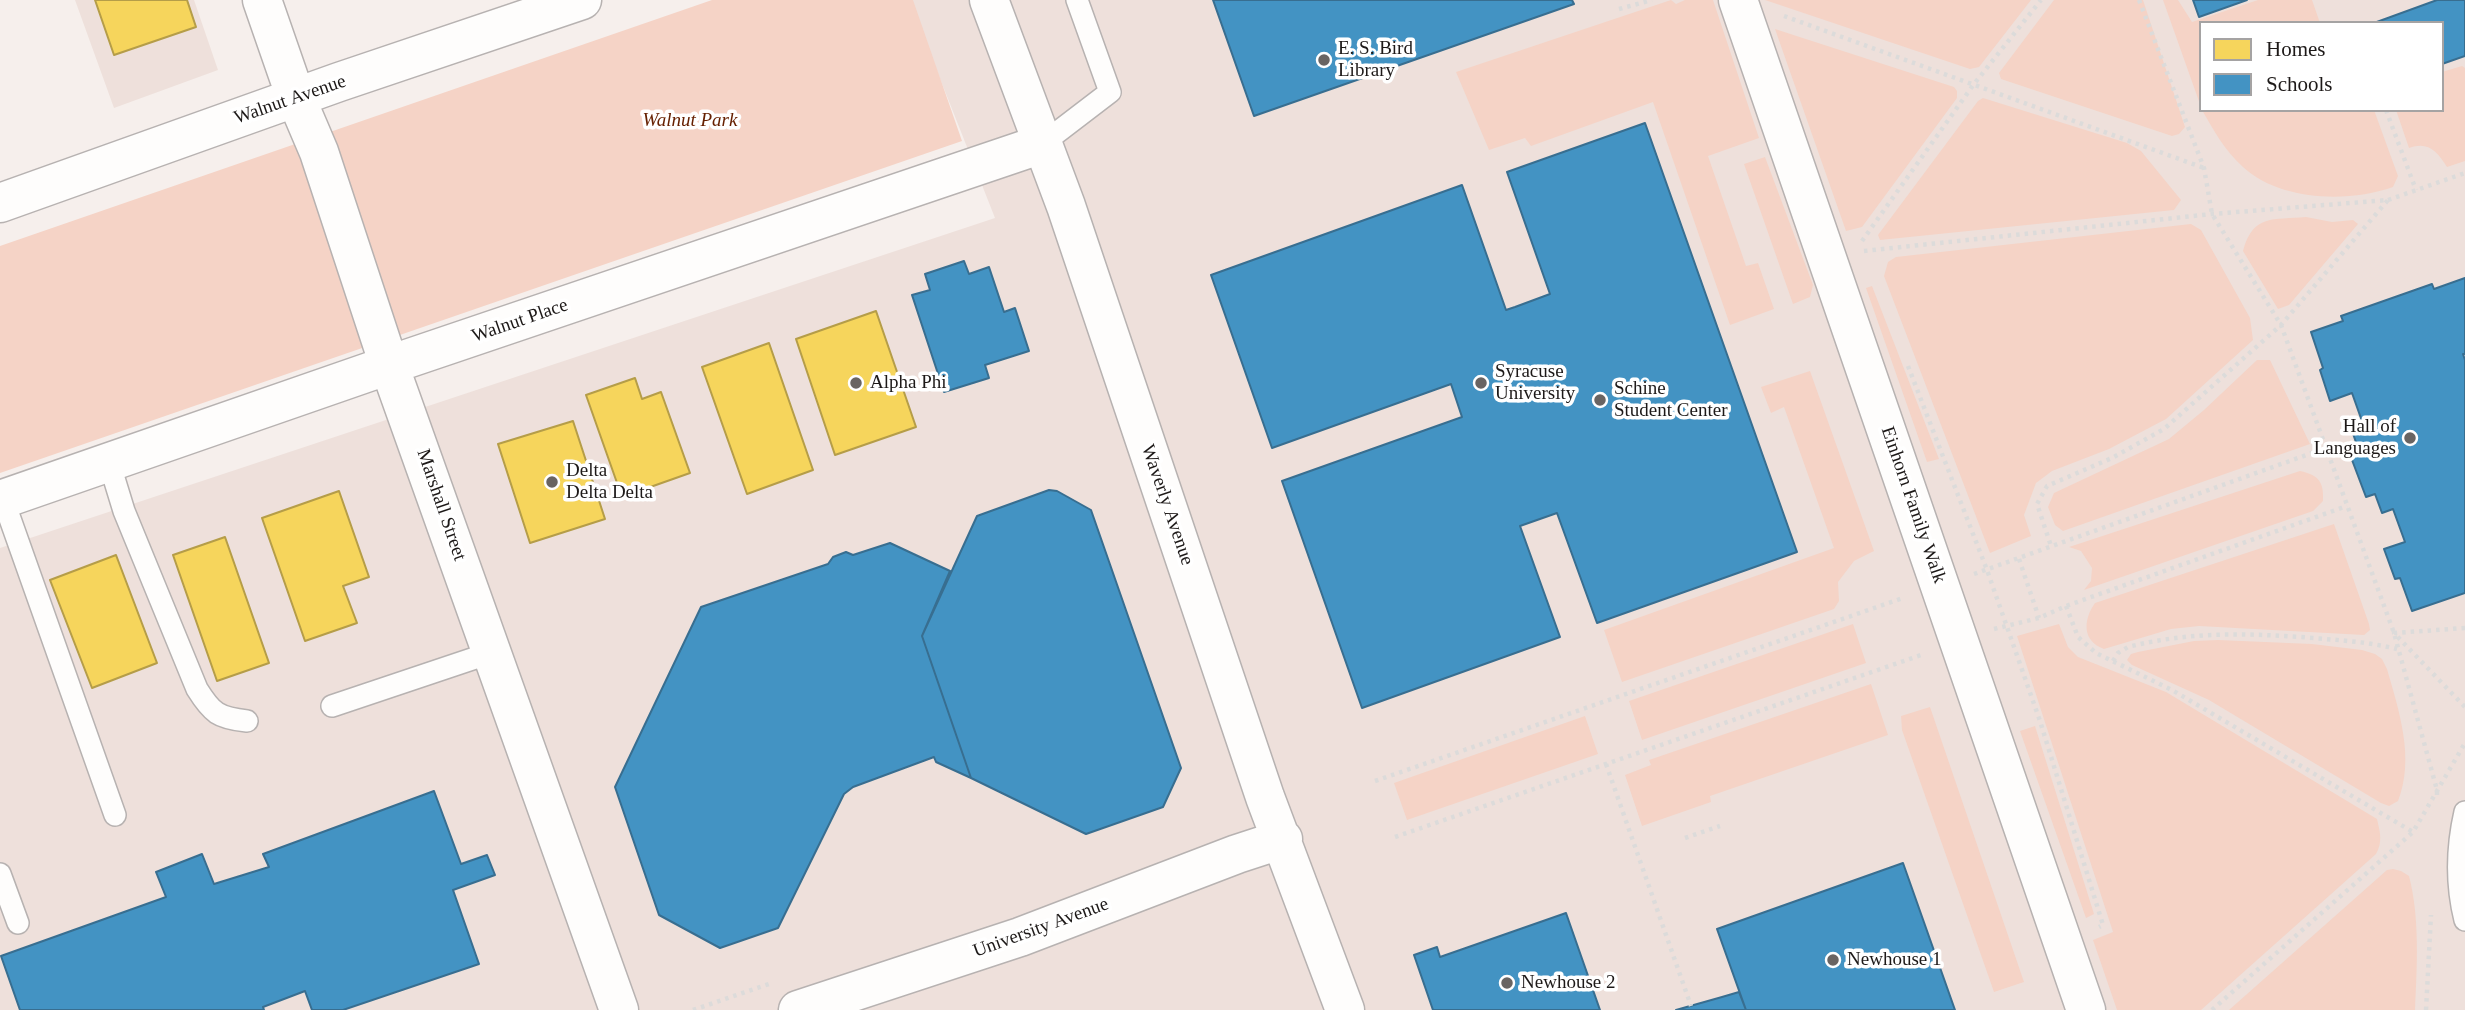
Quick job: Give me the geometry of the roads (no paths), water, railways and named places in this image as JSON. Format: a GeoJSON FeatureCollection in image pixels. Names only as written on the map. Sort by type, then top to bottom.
{"type":"FeatureCollection","features":[{"type":"Feature","properties":{"kind":"street","name":"Marshall Street"},"geometry":{"type":"LineString","coordinates":[[262,0],[323,165],[389,365],[619,1010]]}},
{"type":"Feature","properties":{"kind":"street","name":"Walnut Avenue"},"geometry":{"type":"LineString","coordinates":[[0,203],[582,0]]}},
{"type":"Feature","properties":{"kind":"street","name":"Waverly Avenue"},"geometry":{"type":"LineString","coordinates":[[989,0],[1066,206],[1265,797],[1345,1010]]}},
{"type":"Feature","properties":{"kind":"street","name":"Einhorn Family Walk"},"geometry":{"type":"LineString","coordinates":[[1738,0],[2086,1010]]}},
{"type":"Feature","properties":{"kind":"street","name":"Walnut Place"},"geometry":{"type":"LineString","coordinates":[[1,499],[1042,144]]}},
{"type":"Feature","properties":{"kind":"street","name":"University Avenue"},"geometry":{"type":"LineString","coordinates":[[798,1010],[1020,937],[1283,839]]}},
{"type":"Feature","properties":{"kind":"lane"},"geometry":{"type":"LineString","coordinates":[[1042,144],[1110,92],[1077,0]]}},
{"type":"Feature","properties":{"kind":"lane"},"geometry":{"type":"LineString","coordinates":[[109,462],[124,511],[197,689],[215,713],[226,719],[247,721]]}},
{"type":"Feature","properties":{"kind":"lane"},"geometry":{"type":"LineString","coordinates":[[1,499],[115,815]]}},
{"type":"Feature","properties":{"kind":"lane"},"geometry":{"type":"LineString","coordinates":[[332,706],[493,652]]}},
{"type":"Feature","properties":{"kind":"lane"},"geometry":{"type":"LineString","coordinates":[[2465,812],[2459,848],[2459,885],[2465,920]]}},
{"type":"Feature","properties":{"kind":"lane"},"geometry":{"type":"LineString","coordinates":[[0,874],[18,923]]}},
{"type":"Feature","properties":{"kind":"place","name":"E. S. Bird Library"},"geometry":{"type":"Point","coordinates":[1324,60]}},
{"type":"Feature","properties":{"kind":"place","name":"Alpha Phi"},"geometry":{"type":"Point","coordinates":[856,383]}},
{"type":"Feature","properties":{"kind":"place","name":"Syracuse University"},"geometry":{"type":"Point","coordinates":[1481,383]}},
{"type":"Feature","properties":{"kind":"place","name":"Schine Student Center"},"geometry":{"type":"Point","coordinates":[1600,400]}},
{"type":"Feature","properties":{"kind":"place","name":"Hall of Languages"},"geometry":{"type":"Point","coordinates":[2410,438]}},
{"type":"Feature","properties":{"kind":"place","name":"Delta Delta Delta"},"geometry":{"type":"Point","coordinates":[552,482]}},
{"type":"Feature","properties":{"kind":"place","name":"Newhouse 1"},"geometry":{"type":"Point","coordinates":[1833,960]}},
{"type":"Feature","properties":{"kind":"place","name":"Newhouse 2"},"geometry":{"type":"Point","coordinates":[1507,983]}},
{"type":"Feature","properties":{"kind":"park label","name":"Walnut Park"},"geometry":{"type":"Point","coordinates":[690,121]}}]}
